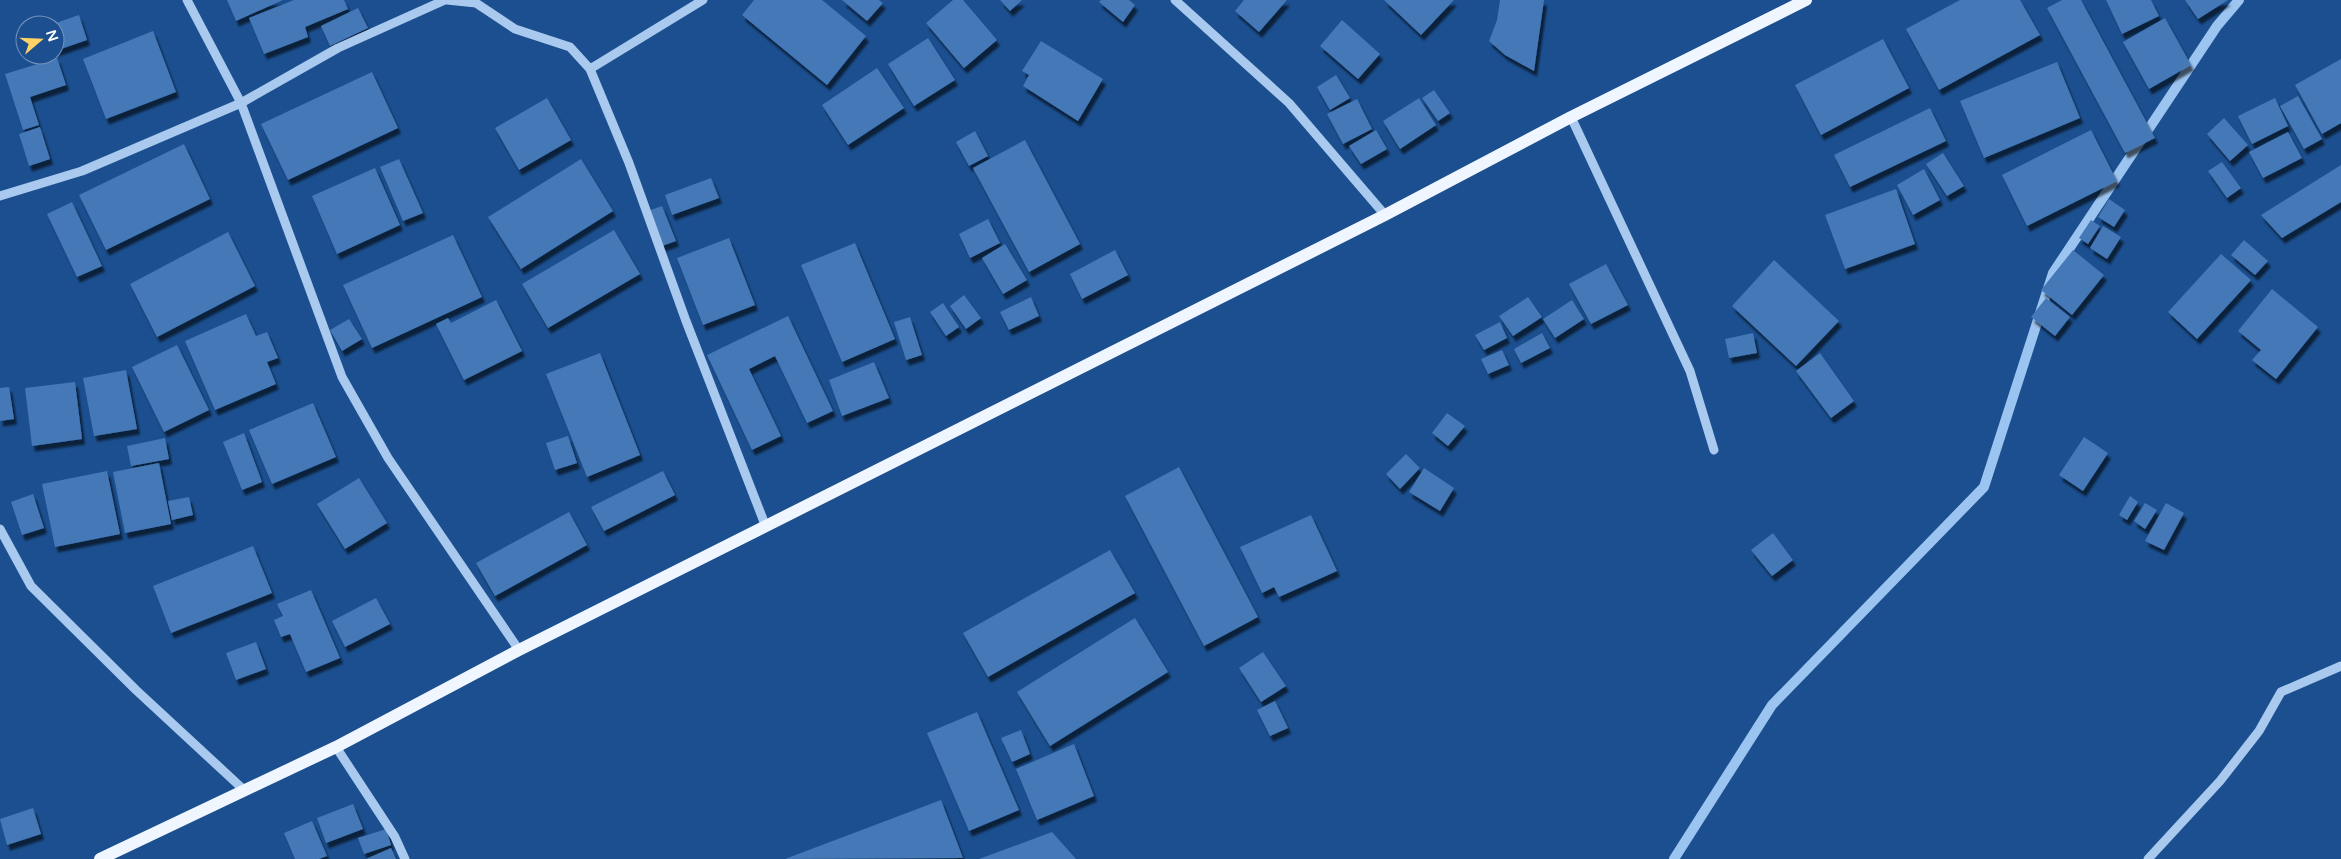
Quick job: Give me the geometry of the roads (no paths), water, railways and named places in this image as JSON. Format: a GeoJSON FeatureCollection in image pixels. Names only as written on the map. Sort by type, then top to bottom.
{"type":"FeatureCollection","features":[{"type":"Feature","properties":{"kind":"main road"},"geometry":{"type":"LineString","coordinates":[[100,859],[336,747],[519,650],[1386,215],[1571,117],[1806,0]]}},
{"type":"Feature","properties":{"kind":"street"},"geometry":{"type":"LineString","coordinates":[[188,0],[241,103],[342,377],[388,458],[519,650]]}},
{"type":"Feature","properties":{"kind":"street"},"geometry":{"type":"LineString","coordinates":[[0,196],[82,171],[241,103],[338,48],[446,0],[476,3],[515,29],[570,47],[590,69],[629,163],[683,312],[766,527]]}},
{"type":"Feature","properties":{"kind":"street"},"geometry":{"type":"LineString","coordinates":[[590,69],[702,0]]}},
{"type":"Feature","properties":{"kind":"street"},"geometry":{"type":"LineString","coordinates":[[1175,0],[1288,103],[1386,215]]}},
{"type":"Feature","properties":{"kind":"street"},"geometry":{"type":"LineString","coordinates":[[1571,117],[1690,371],[1714,450]]}},
{"type":"Feature","properties":{"kind":"street"},"geometry":{"type":"LineString","coordinates":[[0,529],[31,586],[136,690],[244,790]]}},
{"type":"Feature","properties":{"kind":"street"},"geometry":{"type":"LineString","coordinates":[[2148,859],[2220,781],[2259,731],[2280,692],[2341,666]]}},
{"type":"Feature","properties":{"kind":"street"},"geometry":{"type":"LineString","coordinates":[[336,747],[395,837],[405,859]]}},
{"type":"Feature","properties":{"kind":"waterway"},"geometry":{"type":"LineString","coordinates":[[1674,859],[1772,705],[1984,487],[2053,273],[2217,26],[2239,0]]}}]}
